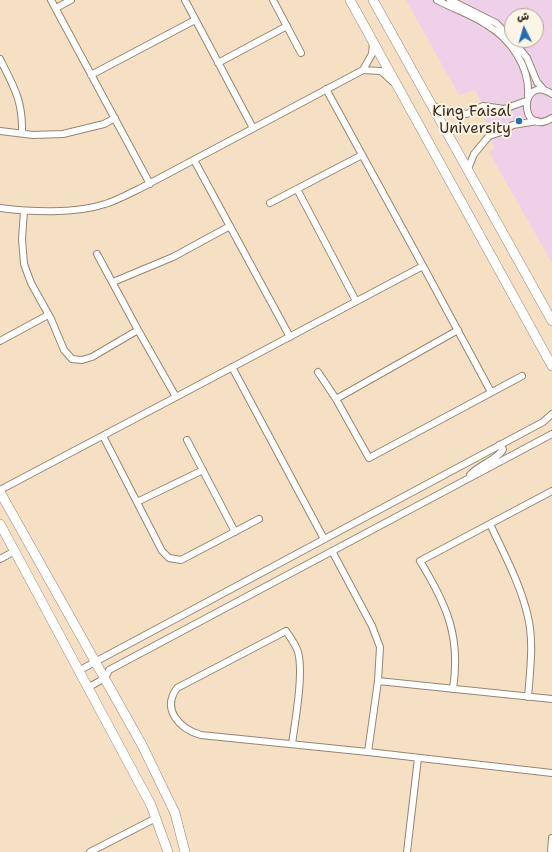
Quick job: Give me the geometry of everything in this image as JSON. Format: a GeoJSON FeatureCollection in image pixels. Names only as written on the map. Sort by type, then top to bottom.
{"type":"FeatureCollection","features":[{"type":"Feature","properties":{"kind":"main road"},"geometry":{"type":"LineString","coordinates":[[350,0],[552,366]]}},
{"type":"Feature","properties":{"kind":"main road"},"geometry":{"type":"LineString","coordinates":[[374,0],[552,321]]}},
{"type":"Feature","properties":{"kind":"main road"},"geometry":{"type":"LineString","coordinates":[[0,491],[142,745],[175,813],[185,852]]}},
{"type":"Feature","properties":{"kind":"main road"},"geometry":{"type":"LineString","coordinates":[[0,524],[80,670],[151,805],[168,852]]}},
{"type":"Feature","properties":{"kind":"street"},"geometry":{"type":"LineString","coordinates":[[51,0],[150,184]]}},
{"type":"Feature","properties":{"kind":"street"},"geometry":{"type":"LineString","coordinates":[[56,8],[71,0]]}},
{"type":"Feature","properties":{"kind":"street"},"geometry":{"type":"LineString","coordinates":[[185,0],[253,128]]}},
{"type":"Feature","properties":{"kind":"street"},"geometry":{"type":"LineString","coordinates":[[273,0],[301,53]]}},
{"type":"Feature","properties":{"kind":"street"},"geometry":{"type":"LineString","coordinates":[[437,0],[489,26],[503,38],[517,54],[527,73],[529,83],[526,111],[537,121]]}},
{"type":"Feature","properties":{"kind":"street"},"geometry":{"type":"LineString","coordinates":[[450,0],[496,23],[504,32]]}},
{"type":"Feature","properties":{"kind":"street"},"geometry":{"type":"LineString","coordinates":[[92,75],[195,20]]}},
{"type":"Feature","properties":{"kind":"street"},"geometry":{"type":"LineString","coordinates":[[218,63],[287,26]]}},
{"type":"Feature","properties":{"kind":"street"},"geometry":{"type":"LineString","coordinates":[[363,70],[372,54],[373,42]]}},
{"type":"Feature","properties":{"kind":"street"},"geometry":{"type":"LineString","coordinates":[[519,48],[527,58],[538,82],[544,90],[552,94]]}},
{"type":"Feature","properties":{"kind":"street"},"geometry":{"type":"LineString","coordinates":[[0,59],[18,97],[22,114],[22,133]]}},
{"type":"Feature","properties":{"kind":"street"},"geometry":{"type":"LineString","coordinates":[[0,208],[24,211],[62,211],[104,204],[150,184],[363,70],[382,71],[397,85]]}},
{"type":"Feature","properties":{"kind":"street"},"geometry":{"type":"LineString","coordinates":[[326,89],[491,392]]}},
{"type":"Feature","properties":{"kind":"street"},"geometry":{"type":"LineString","coordinates":[[432,105],[444,111],[467,114],[483,106],[504,109],[527,99],[537,91],[544,90]]}},
{"type":"Feature","properties":{"kind":"street"},"geometry":{"type":"LineString","coordinates":[[0,130],[22,133],[63,134],[104,124],[115,118]]}},
{"type":"Feature","properties":{"kind":"street"},"geometry":{"type":"LineString","coordinates":[[468,169],[474,154],[489,136],[502,132],[513,125],[537,121],[542,122],[552,118]]}},
{"type":"Feature","properties":{"kind":"street"},"geometry":{"type":"LineString","coordinates":[[270,203],[362,155]]}},
{"type":"Feature","properties":{"kind":"street"},"geometry":{"type":"LineString","coordinates":[[194,160],[290,337]]}},
{"type":"Feature","properties":{"kind":"street"},"geometry":{"type":"LineString","coordinates":[[297,189],[356,301]]}},
{"type":"Feature","properties":{"kind":"street"},"geometry":{"type":"LineString","coordinates":[[24,211],[22,239],[24,264],[31,283],[64,350],[72,359],[82,360],[92,356],[138,330]]}},
{"type":"Feature","properties":{"kind":"street"},"geometry":{"type":"LineString","coordinates":[[113,282],[174,257],[230,226]]}},
{"type":"Feature","properties":{"kind":"street"},"geometry":{"type":"LineString","coordinates":[[98,254],[138,330],[176,397]]}},
{"type":"Feature","properties":{"kind":"street"},"geometry":{"type":"LineString","coordinates":[[0,491],[423,266]]}},
{"type":"Feature","properties":{"kind":"street"},"geometry":{"type":"LineString","coordinates":[[0,341],[48,315]]}},
{"type":"Feature","properties":{"kind":"street"},"geometry":{"type":"LineString","coordinates":[[336,400],[458,330]]}},
{"type":"Feature","properties":{"kind":"street"},"geometry":{"type":"LineString","coordinates":[[232,367],[324,539]]}},
{"type":"Feature","properties":{"kind":"street"},"geometry":{"type":"LineString","coordinates":[[318,372],[336,400],[369,458],[522,376]]}},
{"type":"Feature","properties":{"kind":"street"},"geometry":{"type":"LineString","coordinates":[[80,670],[543,422],[552,414]]}},
{"type":"Feature","properties":{"kind":"street"},"geometry":{"type":"LineString","coordinates":[[89,687],[104,678],[109,670],[552,434]]}},
{"type":"Feature","properties":{"kind":"street"},"geometry":{"type":"LineString","coordinates":[[103,436],[162,551],[169,558],[181,560],[259,519]]}},
{"type":"Feature","properties":{"kind":"street"},"geometry":{"type":"LineString","coordinates":[[187,440],[235,532]]}},
{"type":"Feature","properties":{"kind":"street"},"geometry":{"type":"LineString","coordinates":[[466,479],[476,468],[499,455],[502,449],[499,445]]}},
{"type":"Feature","properties":{"kind":"street"},"geometry":{"type":"LineString","coordinates":[[137,502],[203,470]]}},
{"type":"Feature","properties":{"kind":"street"},"geometry":{"type":"LineString","coordinates":[[453,689],[456,667],[456,641],[436,587],[420,561],[552,491]]}},
{"type":"Feature","properties":{"kind":"street"},"geometry":{"type":"LineString","coordinates":[[490,524],[522,595],[528,618],[531,642],[528,697]]}},
{"type":"Feature","properties":{"kind":"street"},"geometry":{"type":"LineString","coordinates":[[0,559],[15,551]]}},
{"type":"Feature","properties":{"kind":"street"},"geometry":{"type":"LineString","coordinates":[[332,551],[372,626],[380,647],[378,681],[368,752]]}},
{"type":"Feature","properties":{"kind":"street"},"geometry":{"type":"LineString","coordinates":[[292,744],[297,706],[299,669],[298,653],[286,631],[177,688],[172,695],[171,708],[179,724],[188,731],[201,735],[552,773]]}},
{"type":"Feature","properties":{"kind":"street"},"geometry":{"type":"LineString","coordinates":[[378,681],[552,699]]}},
{"type":"Feature","properties":{"kind":"street"},"geometry":{"type":"LineString","coordinates":[[407,852],[418,758]]}},
{"type":"Feature","properties":{"kind":"street"},"geometry":{"type":"LineString","coordinates":[[90,852],[156,818]]}},
{"type":"Feature","properties":{"kind":"street"},"geometry":{"type":"LineString","coordinates":[[551,852],[552,838]]}},
{"type":"Feature","properties":{"kind":"shaded area","name":"King Faisal University"},"geometry":{"type":"Polygon","coordinates":[[[406,0],[552,0],[552,263],[489,152],[495,148],[489,136],[483,106],[475,90],[459,95],[406,0]]]}},
{"type":"Feature","properties":{"kind":"place","name":"King Faisal University"},"geometry":{"type":"Point","coordinates":[519,121]}}]}
